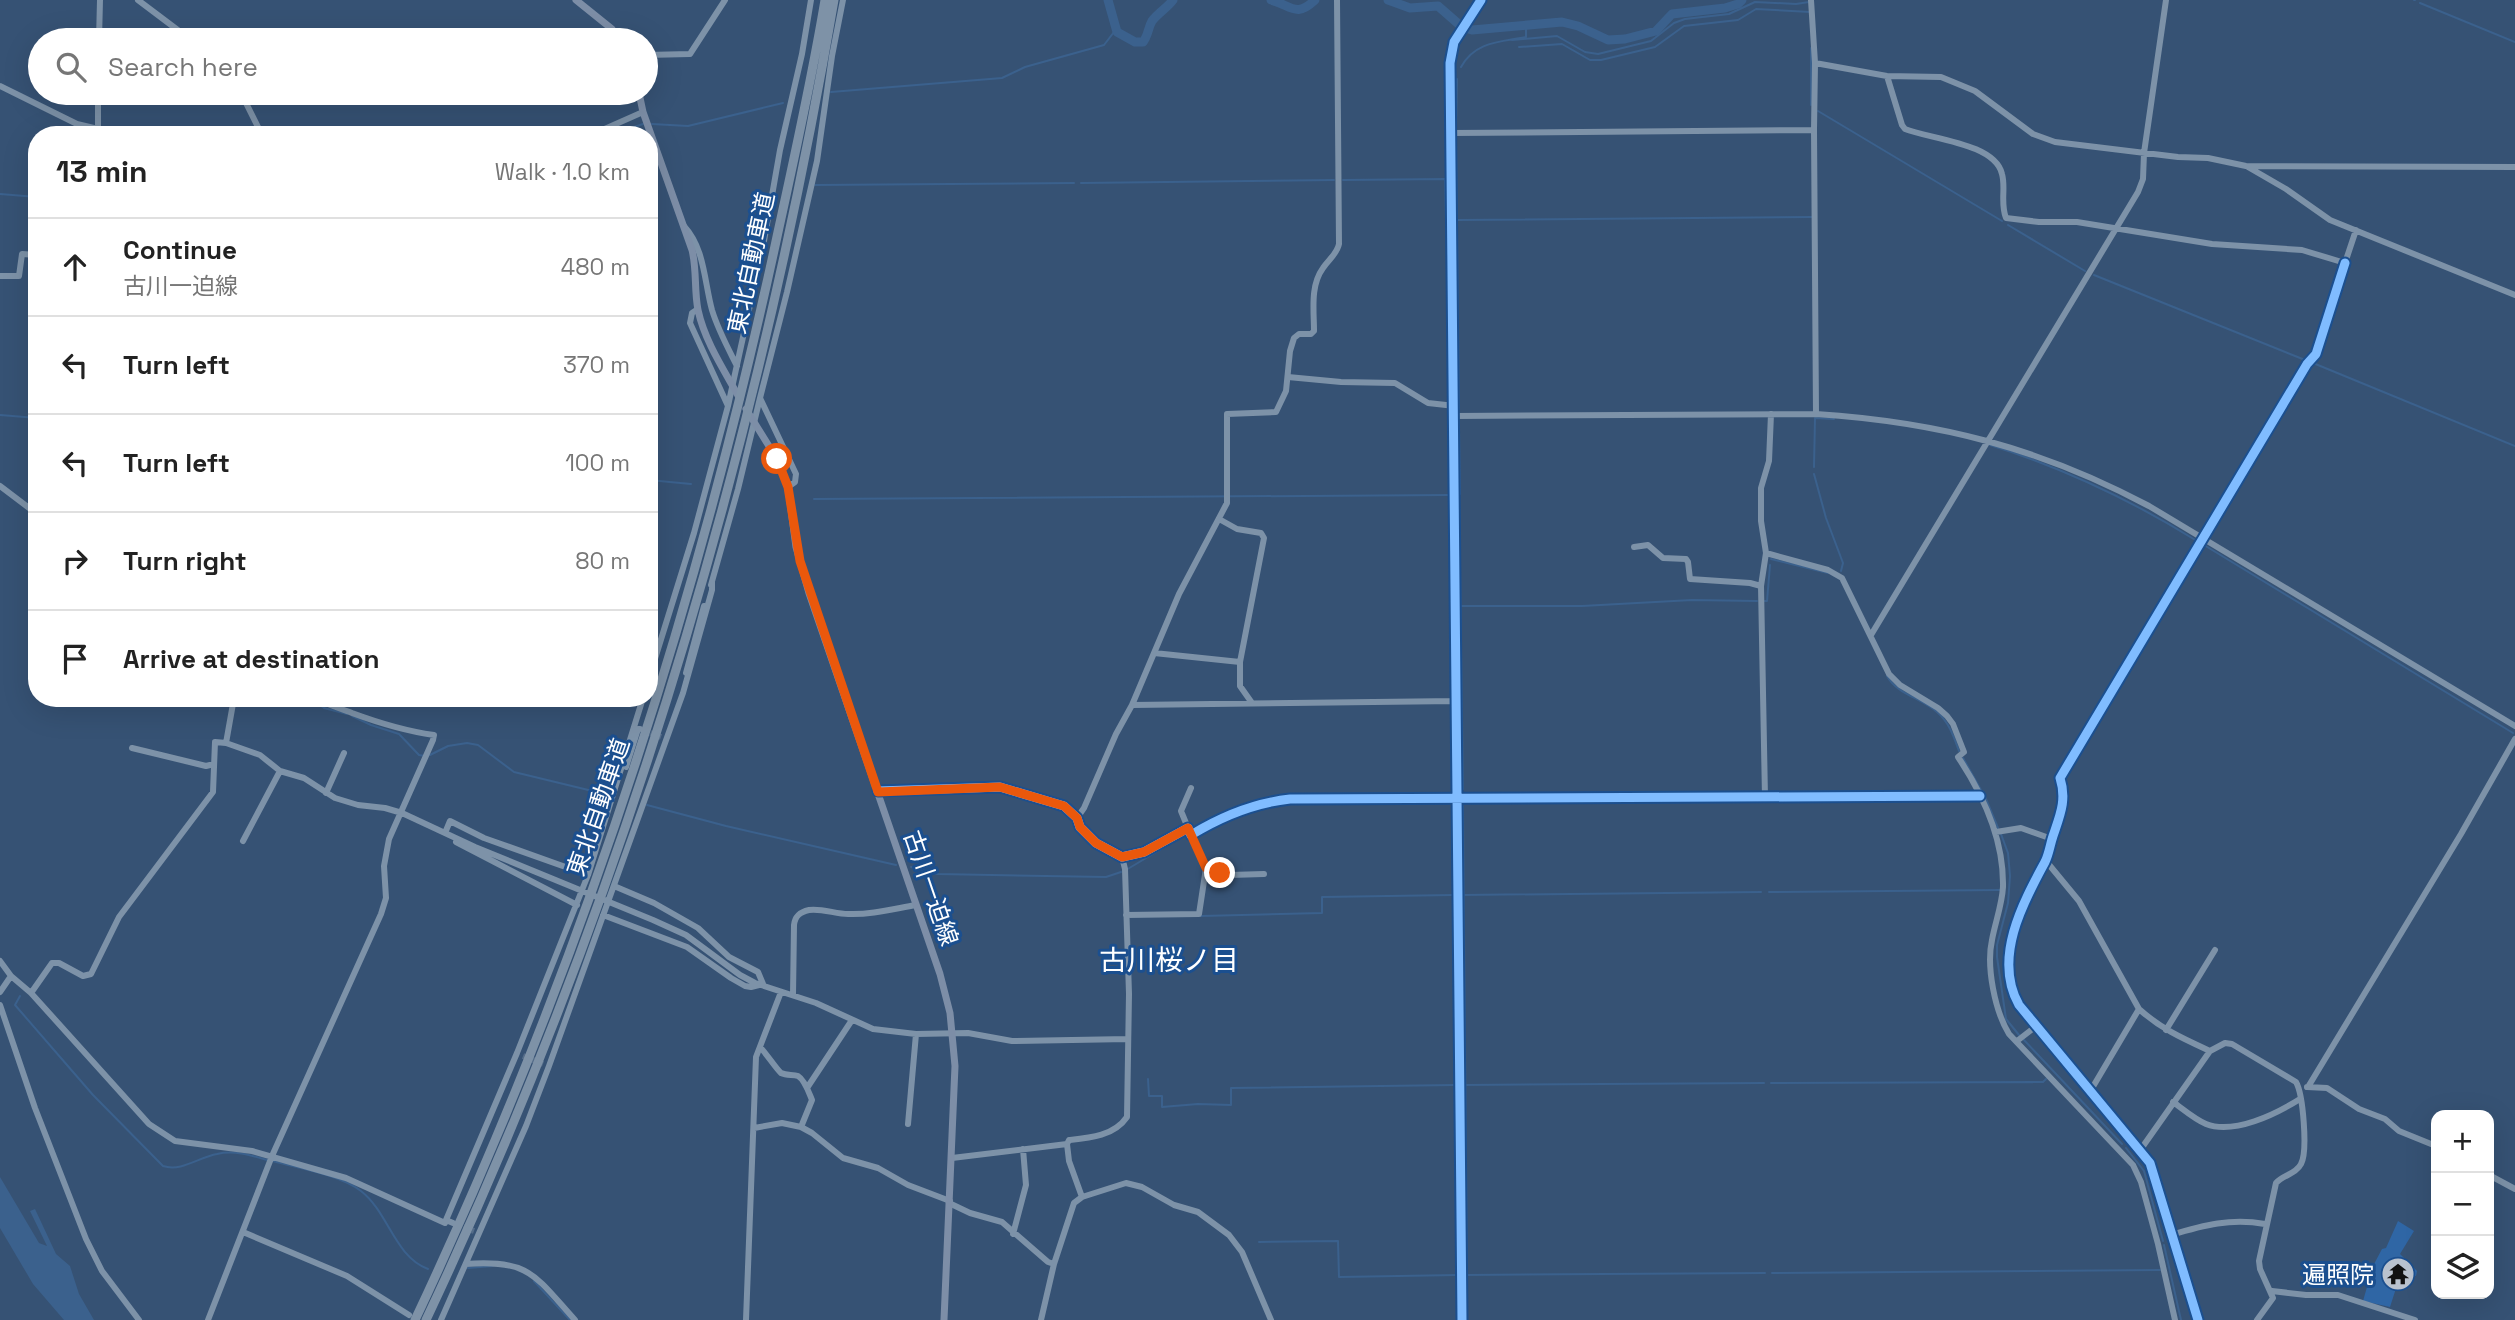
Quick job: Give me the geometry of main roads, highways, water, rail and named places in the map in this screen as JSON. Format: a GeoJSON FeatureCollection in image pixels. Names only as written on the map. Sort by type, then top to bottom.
{"type":"FeatureCollection","features":[{"type":"Feature","properties":{"kind":"highway","name":"東北自動車道"},"geometry":{"type":"LineString","coordinates":[[658,690],[699,555],[734,425],[785,202],[825,0]]}},
{"type":"Feature","properties":{"kind":"highway","name":"東北自動車道"},"geometry":{"type":"LineString","coordinates":[[426,1320],[490,1179],[569,982],[637,791],[671,682],[709,557],[747,416],[792,216],[834,0]]}},
{"type":"Feature","properties":{"kind":"highway","name":"東北自動車道"},"geometry":{"type":"LineString","coordinates":[[412,1318],[480,1174],[537,1035],[607,844],[653,707]]}},
{"type":"Feature","properties":{"kind":"main road"},"geometry":{"type":"LineString","coordinates":[[576,0],[611,28]]}},
{"type":"Feature","properties":{"kind":"main road","name":"古川一迫線"},"geometry":{"type":"LineString","coordinates":[[642,105],[648,126]]}},
{"type":"Feature","properties":{"kind":"main road","name":"古川一迫線"},"geometry":{"type":"LineString","coordinates":[[658,153],[695,262],[698,309],[706,336],[777,459],[788,487],[800,561],[940,974],[953,1033],[955,1095],[944,1320]]}},
{"type":"Feature","properties":{"kind":"waterway"},"geometry":{"type":"LineString","coordinates":[[1108,0],[1117,32],[1135,42],[1143,42],[1152,21],[1173,0]]}},
{"type":"Feature","properties":{"kind":"waterway"},"geometry":{"type":"LineString","coordinates":[[1271,0],[1294,9],[1303,8],[1315,0]]}},
{"type":"Feature","properties":{"kind":"waterway"},"geometry":{"type":"LineString","coordinates":[[1388,0],[1410,8],[1438,6],[1462,27],[1472,30],[1562,22],[1578,26],[1608,40],[1625,39],[1656,31],[1672,14],[1725,8],[1742,0]]}},
{"type":"Feature","properties":{"kind":"waterway"},"geometry":{"type":"LineString","coordinates":[[1512,40],[1557,36],[1585,52],[1598,54],[1651,41],[1674,23],[1685,19],[1729,14],[1755,2],[1809,2]]}},
{"type":"Feature","properties":{"kind":"waterway"},"geometry":{"type":"LineString","coordinates":[[2420,3],[2515,42]]}},
{"type":"Feature","properties":{"kind":"waterway"},"geometry":{"type":"LineString","coordinates":[[1519,47],[1562,44],[1590,60],[1601,60],[1655,47],[1684,26],[1738,20],[1756,9],[1810,12]]}},
{"type":"Feature","properties":{"kind":"waterway"},"geometry":{"type":"LineString","coordinates":[[1461,67],[1467,58],[1481,47],[1526,37],[1526,25]]}},
{"type":"Feature","properties":{"kind":"waterway"},"geometry":{"type":"LineString","coordinates":[[831,92],[1002,78],[1025,67],[1104,45],[1114,32],[1117,32]]}},
{"type":"Feature","properties":{"kind":"waterway"},"geometry":{"type":"LineString","coordinates":[[1811,48],[1811,105]]}},
{"type":"Feature","properties":{"kind":"waterway"},"geometry":{"type":"LineString","coordinates":[[1456,129],[1457,79]]}},
{"type":"Feature","properties":{"kind":"waterway"},"geometry":{"type":"LineString","coordinates":[[652,124],[688,126],[783,103]]}},
{"type":"Feature","properties":{"kind":"waterway"},"geometry":{"type":"LineString","coordinates":[[1818,111],[2002,221]]}},
{"type":"Feature","properties":{"kind":"waterway"},"geometry":{"type":"LineString","coordinates":[[637,126],[643,124]]}},
{"type":"Feature","properties":{"kind":"waterway"},"geometry":{"type":"LineString","coordinates":[[1456,137],[1457,214]]}},
{"type":"Feature","properties":{"kind":"waterway"},"geometry":{"type":"LineString","coordinates":[[1343,180],[1445,179],[1448,220]]}},
{"type":"Feature","properties":{"kind":"waterway"},"geometry":{"type":"LineString","coordinates":[[1081,183],[1334,180]]}},
{"type":"Feature","properties":{"kind":"waterway"},"geometry":{"type":"LineString","coordinates":[[815,185],[1074,183]]}},
{"type":"Feature","properties":{"kind":"waterway"},"geometry":{"type":"LineString","coordinates":[[0,194],[28,196]]}},
{"type":"Feature","properties":{"kind":"waterway"},"geometry":{"type":"LineString","coordinates":[[1457,220],[1813,217]]}},
{"type":"Feature","properties":{"kind":"waterway"},"geometry":{"type":"LineString","coordinates":[[2008,225],[2085,271]]}},
{"type":"Feature","properties":{"kind":"waterway"},"geometry":{"type":"LineString","coordinates":[[1457,227],[1459,409]]}},
{"type":"Feature","properties":{"kind":"waterway"},"geometry":{"type":"LineString","coordinates":[[2094,275],[2305,360]]}},
{"type":"Feature","properties":{"kind":"waterway"},"geometry":{"type":"LineString","coordinates":[[2313,363],[2515,446]]}},
{"type":"Feature","properties":{"kind":"waterway"},"geometry":{"type":"LineString","coordinates":[[0,415],[28,417]]}},
{"type":"Feature","properties":{"kind":"waterway"},"geometry":{"type":"LineString","coordinates":[[1814,467],[1815,418],[1834,419]]}},
{"type":"Feature","properties":{"kind":"waterway"},"geometry":{"type":"LineString","coordinates":[[1459,427],[1460,494]]}},
{"type":"Feature","properties":{"kind":"waterway"},"geometry":{"type":"LineString","coordinates":[[1990,445],[2096,486],[2197,541]]}},
{"type":"Feature","properties":{"kind":"waterway"},"geometry":{"type":"LineString","coordinates":[[1814,474],[1826,518],[1843,563],[1841,571]]}},
{"type":"Feature","properties":{"kind":"waterway"},"geometry":{"type":"LineString","coordinates":[[658,481],[691,484]]}},
{"type":"Feature","properties":{"kind":"waterway"},"geometry":{"type":"LineString","coordinates":[[814,499],[1449,495]]}},
{"type":"Feature","properties":{"kind":"waterway"},"geometry":{"type":"LineString","coordinates":[[1459,495],[1463,789]]}},
{"type":"Feature","properties":{"kind":"waterway"},"geometry":{"type":"LineString","coordinates":[[2204,545],[2513,733]]}},
{"type":"Feature","properties":{"kind":"waterway"},"geometry":{"type":"LineString","coordinates":[[1771,559],[1828,573]]}},
{"type":"Feature","properties":{"kind":"waterway"},"geometry":{"type":"LineString","coordinates":[[1763,601],[1767,601],[1770,565]]}},
{"type":"Feature","properties":{"kind":"waterway"},"geometry":{"type":"LineString","coordinates":[[1461,606],[1757,601]]}},
{"type":"Feature","properties":{"kind":"waterway"},"geometry":{"type":"LineString","coordinates":[[1887,676],[1903,692],[1931,707],[1945,720],[1959,751]]}},
{"type":"Feature","properties":{"kind":"waterway"},"geometry":{"type":"LineString","coordinates":[[323,707],[347,714]]}},
{"type":"Feature","properties":{"kind":"waterway"},"geometry":{"type":"LineString","coordinates":[[352,716],[399,734],[419,755],[425,756]]}},
{"type":"Feature","properties":{"kind":"waterway"},"geometry":{"type":"LineString","coordinates":[[430,755],[448,746],[467,743],[478,745],[514,772],[609,795]]}},
{"type":"Feature","properties":{"kind":"waterway"},"geometry":{"type":"LineString","coordinates":[[1963,758],[1986,799],[1998,828]]}},
{"type":"Feature","properties":{"kind":"waterway"},"geometry":{"type":"LineString","coordinates":[[1913,793],[1975,792]]}},
{"type":"Feature","properties":{"kind":"waterway"},"geometry":{"type":"LineString","coordinates":[[1240,808],[1293,794],[1312,796]]}},
{"type":"Feature","properties":{"kind":"waterway"},"geometry":{"type":"LineString","coordinates":[[647,805],[896,865]]}},
{"type":"Feature","properties":{"kind":"waterway"},"geometry":{"type":"LineString","coordinates":[[1463,806],[1467,1268]]}},
{"type":"Feature","properties":{"kind":"waterway"},"geometry":{"type":"LineString","coordinates":[[1192,830],[1218,817]]}},
{"type":"Feature","properties":{"kind":"waterway"},"geometry":{"type":"LineString","coordinates":[[1126,870],[1188,833]]}},
{"type":"Feature","properties":{"kind":"waterway"},"geometry":{"type":"LineString","coordinates":[[2001,834],[2008,853],[2010,876],[2008,903],[1997,945],[1997,957],[2006,1019],[2019,1035]]}},
{"type":"Feature","properties":{"kind":"waterway"},"geometry":{"type":"LineString","coordinates":[[911,867],[938,874],[1106,877],[1121,872]]}},
{"type":"Feature","properties":{"kind":"waterway"},"geometry":{"type":"LineString","coordinates":[[1769,892],[2000,890]]}},
{"type":"Feature","properties":{"kind":"waterway"},"geometry":{"type":"LineString","coordinates":[[1462,895],[1761,892]]}},
{"type":"Feature","properties":{"kind":"waterway"},"geometry":{"type":"LineString","coordinates":[[1201,916],[1322,913],[1322,897],[1453,895]]}},
{"type":"Feature","properties":{"kind":"waterway"},"geometry":{"type":"LineString","coordinates":[[20,996],[15,1005],[93,1095],[163,1166],[184,1166],[223,1153],[267,1160]]}},
{"type":"Feature","properties":{"kind":"waterway"},"geometry":{"type":"LineString","coordinates":[[2024,1040],[2122,1144]]}},
{"type":"Feature","properties":{"kind":"waterway"},"geometry":{"type":"LineString","coordinates":[[1148,1079],[1149,1096],[1162,1096],[1162,1107],[1231,1105],[1231,1088],[1455,1085]]}},
{"type":"Feature","properties":{"kind":"waterway"},"geometry":{"type":"LineString","coordinates":[[1771,1083],[2043,1082],[2046,1079]]}},
{"type":"Feature","properties":{"kind":"waterway"},"geometry":{"type":"LineString","coordinates":[[1464,1085],[1764,1083]]}},
{"type":"Feature","properties":{"kind":"waterway"},"geometry":{"type":"LineString","coordinates":[[2126,1148],[2144,1171],[2163,1241]]}},
{"type":"Feature","properties":{"kind":"waterway"},"geometry":{"type":"LineString","coordinates":[[273,1161],[331,1176],[353,1185],[371,1200],[407,1254],[428,1269]]}},
{"type":"Feature","properties":{"kind":"waterway"},"geometry":{"type":"LineString","coordinates":[[1259,1242],[1338,1241],[1339,1277],[1457,1275]]}},
{"type":"Feature","properties":{"kind":"waterway"},"geometry":{"type":"LineString","coordinates":[[2164,1245],[2181,1320]]}},
{"type":"Feature","properties":{"kind":"waterway"},"geometry":{"type":"LineString","coordinates":[[468,1268],[493,1266]]}},
{"type":"Feature","properties":{"kind":"waterway"},"geometry":{"type":"LineString","coordinates":[[1772,1273],[2160,1270]]}},
{"type":"Feature","properties":{"kind":"waterway"},"geometry":{"type":"LineString","coordinates":[[1466,1275],[1765,1273]]}},
{"type":"Feature","properties":{"kind":"waterway"},"geometry":{"type":"LineString","coordinates":[[534,1281],[570,1320]]}},
{"type":"Feature","properties":{"kind":"waterway"},"geometry":{"type":"LineString","coordinates":[[1467,1282],[1467,1320]]}},
{"type":"Feature","properties":{"kind":"tunnel"},"geometry":{"type":"LineString","coordinates":[[642,730],[661,737]]}},
{"type":"Feature","properties":{"kind":"tunnel"},"geometry":{"type":"LineString","coordinates":[[523,1056],[543,1064]]}},
{"type":"Feature","properties":{"kind":"tunnel"},"geometry":{"type":"LineString","coordinates":[[455,1224],[474,1231]]}},
{"type":"Feature","properties":{"kind":"place","name":"遍照院"},"geometry":{"type":"Point","coordinates":[2398,1274]}},
{"type":"Feature","properties":{"kind":"district","name":"古川桜ノ目"},"geometry":{"type":"Point","coordinates":[1169,960]}}]}
